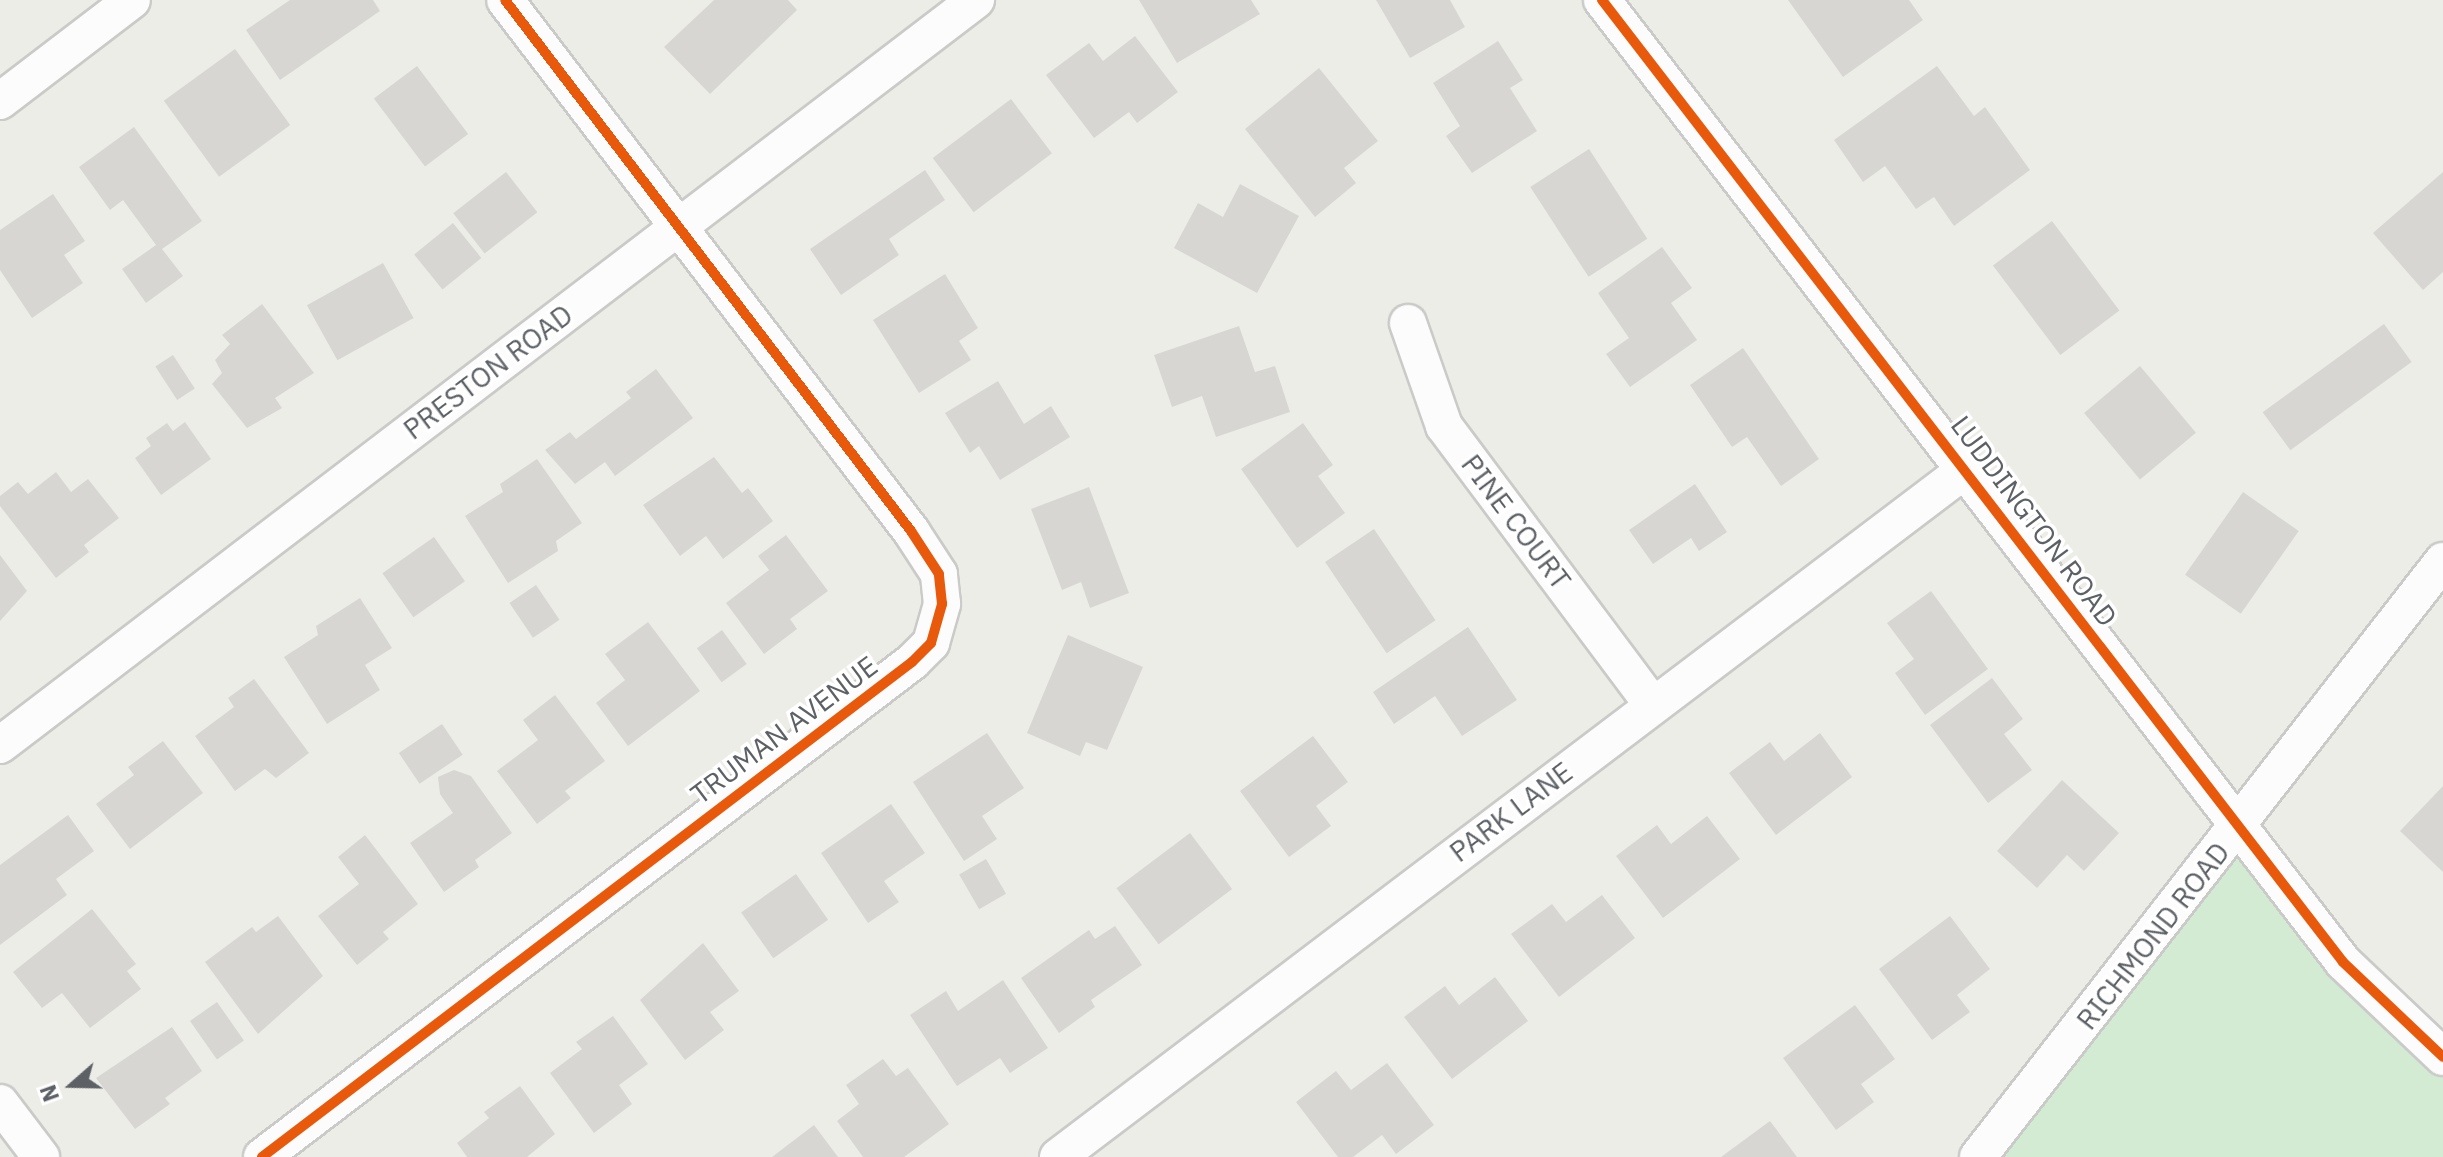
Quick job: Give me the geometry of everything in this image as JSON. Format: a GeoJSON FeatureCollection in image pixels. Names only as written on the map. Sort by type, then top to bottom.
{"type":"FeatureCollection","features":[{"type":"Feature","properties":{"kind":"street"},"geometry":{"type":"LineString","coordinates":[[0,101],[132,0]]}},
{"type":"Feature","properties":{"kind":"street","name":"TRUMAN AVENUE"},"geometry":{"type":"LineString","coordinates":[[262,1157],[931,643],[942,604],[939,574],[505,0]]}},
{"type":"Feature","properties":{"kind":"street","name":"PRESTON ROAD"},"geometry":{"type":"LineString","coordinates":[[0,745],[976,0]]}},
{"type":"Feature","properties":{"kind":"street","name":"LUDDINGTON ROAD"},"geometry":{"type":"LineString","coordinates":[[1602,0],[2343,962],[2443,1057]]}},
{"type":"Feature","properties":{"kind":"street","name":"PINE COURT"},"geometry":{"type":"LineString","coordinates":[[1408,323],[1444,426],[1653,705]]}},
{"type":"Feature","properties":{"kind":"street","name":"PARK LANE"},"geometry":{"type":"LineString","coordinates":[[1058,1157],[1965,470]]}},
{"type":"Feature","properties":{"kind":"street","name":"RICHMOND ROAD"},"geometry":{"type":"LineString","coordinates":[[1978,1157],[2238,829],[2443,561]]}},
{"type":"Feature","properties":{"kind":"street"},"geometry":{"type":"LineString","coordinates":[[0,1103],[41,1157]]}},
{"type":"Feature","properties":{"kind":"green space"},"geometry":{"type":"Polygon","coordinates":[[[2238,829],[2443,1057],[2443,1157],[1978,1157],[2238,829]]]}},
{"type":"Feature","properties":{"kind":"building"},"geometry":{"type":"Polygon","coordinates":[[[290,0],[373,0],[380,11],[280,80],[246,30],[290,0]]]}},
{"type":"Feature","properties":{"kind":"building"},"geometry":{"type":"Polygon","coordinates":[[[714,0],[788,0],[797,10],[710,94],[664,47],[714,0]]]}},
{"type":"Feature","properties":{"kind":"building"},"geometry":{"type":"Polygon","coordinates":[[[1139,0],[1251,0],[1260,14],[1177,63],[1139,0]]]}},
{"type":"Feature","properties":{"kind":"building"},"geometry":{"type":"Polygon","coordinates":[[[1376,0],[1450,0],[1465,27],[1410,58],[1376,0]]]}},
{"type":"Feature","properties":{"kind":"building"},"geometry":{"type":"Polygon","coordinates":[[[1788,0],[1909,0],[1923,20],[1843,77],[1788,0]]]}},
{"type":"Feature","properties":{"kind":"building"},"geometry":{"type":"Polygon","coordinates":[[[1135,36],[1178,92],[1137,123],[1129,112],[1094,138],[1046,75],[1089,43],[1103,61],[1135,36]]]}},
{"type":"Feature","properties":{"kind":"building"},"geometry":{"type":"Polygon","coordinates":[[[1498,41],[1523,80],[1510,88],[1537,131],[1472,173],[1446,136],[1460,126],[1433,83],[1498,41]]]}},
{"type":"Feature","properties":{"kind":"building"},"geometry":{"type":"Polygon","coordinates":[[[235,49],[290,125],[219,177],[164,101],[235,49]]]}},
{"type":"Feature","properties":{"kind":"building"},"geometry":{"type":"Polygon","coordinates":[[[417,66],[468,134],[425,166],[374,98],[417,66]]]}},
{"type":"Feature","properties":{"kind":"building"},"geometry":{"type":"Polygon","coordinates":[[[1937,66],[1974,116],[1985,107],[2030,170],[1954,226],[1934,197],[1916,209],[1885,166],[1863,182],[1834,140],[1937,66]]]}},
{"type":"Feature","properties":{"kind":"building"},"geometry":{"type":"Polygon","coordinates":[[[1319,68],[1378,141],[1344,168],[1356,183],[1315,217],[1245,129],[1319,68]]]}},
{"type":"Feature","properties":{"kind":"building"},"geometry":{"type":"Polygon","coordinates":[[[1011,99],[1052,153],[974,212],[933,158],[1011,99]]]}},
{"type":"Feature","properties":{"kind":"building"},"geometry":{"type":"Polygon","coordinates":[[[134,127],[202,221],[162,249],[183,276],[146,303],[122,269],[156,245],[123,200],[110,210],[79,167],[134,127]]]}},
{"type":"Feature","properties":{"kind":"building"},"geometry":{"type":"Polygon","coordinates":[[[1589,149],[1647,239],[1589,277],[1530,187],[1589,149]]]}},
{"type":"Feature","properties":{"kind":"building"},"geometry":{"type":"Polygon","coordinates":[[[925,170],[945,200],[889,239],[899,255],[841,295],[810,249],[925,170]]]}},
{"type":"Feature","properties":{"kind":"building"},"geometry":{"type":"Polygon","coordinates":[[[506,172],[537,212],[485,253],[453,213],[506,172]]]}},
{"type":"Feature","properties":{"kind":"building"},"geometry":{"type":"Polygon","coordinates":[[[2443,172],[2443,272],[2423,290],[2373,233],[2443,172]]]}},
{"type":"Feature","properties":{"kind":"building"},"geometry":{"type":"Polygon","coordinates":[[[1240,184],[1299,216],[1257,293],[1174,248],[1198,203],[1223,217],[1240,184]]]}},
{"type":"Feature","properties":{"kind":"building"},"geometry":{"type":"Polygon","coordinates":[[[53,194],[85,241],[64,255],[83,283],[32,318],[0,270],[0,230],[53,194]]]}},
{"type":"Feature","properties":{"kind":"building"},"geometry":{"type":"Polygon","coordinates":[[[2052,221],[2119,310],[2060,355],[1993,266],[2052,221]]]}},
{"type":"Feature","properties":{"kind":"building"},"geometry":{"type":"Polygon","coordinates":[[[453,223],[481,258],[442,289],[414,254],[453,223]]]}},
{"type":"Feature","properties":{"kind":"building"},"geometry":{"type":"Polygon","coordinates":[[[1662,247],[1692,288],[1671,303],[1697,340],[1630,387],[1606,354],[1629,338],[1598,293],[1662,247]]]}},
{"type":"Feature","properties":{"kind":"building"},"geometry":{"type":"Polygon","coordinates":[[[383,263],[414,318],[337,360],[307,305],[383,263]]]}},
{"type":"Feature","properties":{"kind":"building"},"geometry":{"type":"Polygon","coordinates":[[[945,274],[978,328],[959,341],[971,360],[919,393],[873,320],[945,274]]]}},
{"type":"Feature","properties":{"kind":"building"},"geometry":{"type":"Polygon","coordinates":[[[262,304],[314,373],[275,398],[282,408],[247,428],[212,384],[222,373],[215,360],[230,344],[222,335],[262,304]]]}},
{"type":"Feature","properties":{"kind":"building"},"geometry":{"type":"Polygon","coordinates":[[[2384,324],[2412,362],[2290,450],[2263,412],[2384,324]]]}},
{"type":"Feature","properties":{"kind":"building"},"geometry":{"type":"Polygon","coordinates":[[[1239,326],[1255,372],[1275,366],[1290,412],[1216,437],[1202,396],[1172,407],[1154,355],[1239,326]]]}},
{"type":"Feature","properties":{"kind":"building"},"geometry":{"type":"Polygon","coordinates":[[[1743,348],[1819,459],[1781,486],[1747,437],[1732,447],[1690,385],[1743,348]]]}},
{"type":"Feature","properties":{"kind":"building"},"geometry":{"type":"Polygon","coordinates":[[[173,355],[195,389],[177,400],[155,366],[173,355]]]}},
{"type":"Feature","properties":{"kind":"building"},"geometry":{"type":"Polygon","coordinates":[[[2140,366],[2196,433],[2140,480],[2084,413],[2140,366]]]}},
{"type":"Feature","properties":{"kind":"building"},"geometry":{"type":"Polygon","coordinates":[[[656,369],[693,418],[615,476],[605,462],[575,484],[545,450],[570,432],[576,439],[631,398],[626,392],[656,369]]]}},
{"type":"Feature","properties":{"kind":"building"},"geometry":{"type":"Polygon","coordinates":[[[998,381],[1024,424],[1051,406],[1070,437],[1000,480],[979,446],[970,453],[945,413],[998,381]]]}},
{"type":"Feature","properties":{"kind":"building"},"geometry":{"type":"Polygon","coordinates":[[[185,422],[211,459],[161,495],[135,458],[151,446],[146,438],[167,423],[173,431],[185,422]]]}},
{"type":"Feature","properties":{"kind":"building"},"geometry":{"type":"Polygon","coordinates":[[[1303,423],[1333,465],[1318,476],[1345,513],[1297,548],[1241,469],[1303,423]]]}},
{"type":"Feature","properties":{"kind":"building"},"geometry":{"type":"Polygon","coordinates":[[[714,457],[742,493],[748,488],[773,521],[723,559],[706,536],[680,556],[643,505],[714,457]]]}},
{"type":"Feature","properties":{"kind":"building"},"geometry":{"type":"Polygon","coordinates":[[[537,459],[582,523],[556,541],[558,551],[508,583],[465,516],[503,492],[500,484],[537,459]]]}},
{"type":"Feature","properties":{"kind":"building"},"geometry":{"type":"Polygon","coordinates":[[[56,472],[71,492],[88,479],[119,518],[84,545],[89,552],[56,578],[0,506],[0,496],[18,482],[28,494],[56,472]]]}},
{"type":"Feature","properties":{"kind":"building"},"geometry":{"type":"Polygon","coordinates":[[[1695,484],[1727,532],[1699,551],[1691,538],[1653,564],[1629,530],[1695,484]]]}},
{"type":"Feature","properties":{"kind":"building"},"geometry":{"type":"Polygon","coordinates":[[[1089,487],[1129,593],[1090,608],[1081,582],[1062,590],[1031,509],[1089,487]]]}},
{"type":"Feature","properties":{"kind":"building"},"geometry":{"type":"Polygon","coordinates":[[[2243,492],[2299,531],[2241,614],[2185,575],[2243,492]]]}},
{"type":"Feature","properties":{"kind":"building"},"geometry":{"type":"Polygon","coordinates":[[[1374,529],[1436,620],[1387,653],[1325,562],[1374,529]]]}},
{"type":"Feature","properties":{"kind":"building"},"geometry":{"type":"Polygon","coordinates":[[[786,535],[828,591],[790,619],[797,629],[764,654],[726,603],[769,570],[758,556],[786,535]]]}},
{"type":"Feature","properties":{"kind":"building"},"geometry":{"type":"Polygon","coordinates":[[[434,537],[465,581],[413,617],[382,573],[434,537]]]}},
{"type":"Feature","properties":{"kind":"building"},"geometry":{"type":"Polygon","coordinates":[[[0,555],[27,591],[0,621],[0,555]]]}},
{"type":"Feature","properties":{"kind":"building"},"geometry":{"type":"Polygon","coordinates":[[[536,585],[559,620],[533,638],[509,603],[536,585]]]}},
{"type":"Feature","properties":{"kind":"building"},"geometry":{"type":"Polygon","coordinates":[[[1931,591],[1988,669],[1925,715],[1895,673],[1914,659],[1887,623],[1931,591]]]}},
{"type":"Feature","properties":{"kind":"building"},"geometry":{"type":"Polygon","coordinates":[[[360,598],[392,648],[365,665],[380,690],[327,724],[284,657],[318,635],[316,626],[360,598]]]}},
{"type":"Feature","properties":{"kind":"building"},"geometry":{"type":"Polygon","coordinates":[[[648,622],[700,691],[628,746],[596,703],[625,680],[605,654],[648,622]]]}},
{"type":"Feature","properties":{"kind":"building"},"geometry":{"type":"Polygon","coordinates":[[[1468,627],[1517,700],[1462,736],[1435,696],[1394,724],[1373,692],[1468,627]]]}},
{"type":"Feature","properties":{"kind":"building"},"geometry":{"type":"Polygon","coordinates":[[[722,630],[747,664],[722,682],[697,648],[722,630]]]}},
{"type":"Feature","properties":{"kind":"building"},"geometry":{"type":"Polygon","coordinates":[[[1068,635],[1143,667],[1107,750],[1086,742],[1080,756],[1027,733],[1068,635]]]}},
{"type":"Feature","properties":{"kind":"building"},"geometry":{"type":"Polygon","coordinates":[[[1992,678],[2023,719],[2004,734],[2032,770],[1988,803],[1930,725],[1992,678]]]}},
{"type":"Feature","properties":{"kind":"building"},"geometry":{"type":"Polygon","coordinates":[[[254,679],[309,753],[276,778],[265,769],[235,791],[195,736],[234,707],[228,698],[254,679]]]}},
{"type":"Feature","properties":{"kind":"building"},"geometry":{"type":"Polygon","coordinates":[[[555,695],[605,761],[565,791],[571,798],[537,824],[497,771],[538,740],[523,720],[555,695]]]}},
{"type":"Feature","properties":{"kind":"building"},"geometry":{"type":"Polygon","coordinates":[[[442,724],[463,755],[420,784],[399,753],[442,724]]]}},
{"type":"Feature","properties":{"kind":"building"},"geometry":{"type":"Polygon","coordinates":[[[987,733],[1024,788],[982,816],[997,839],[964,861],[913,782],[987,733]]]}},
{"type":"Feature","properties":{"kind":"building"},"geometry":{"type":"Polygon","coordinates":[[[1820,733],[1852,777],[1776,835],[1729,773],[1770,742],[1784,761],[1820,733]]]}},
{"type":"Feature","properties":{"kind":"building"},"geometry":{"type":"Polygon","coordinates":[[[1313,736],[1348,782],[1316,806],[1331,826],[1289,857],[1240,791],[1313,736]]]}},
{"type":"Feature","properties":{"kind":"building"},"geometry":{"type":"Polygon","coordinates":[[[163,741],[203,793],[130,849],[96,804],[134,775],[128,767],[163,741]]]}},
{"type":"Feature","properties":{"kind":"building"},"geometry":{"type":"Polygon","coordinates":[[[454,770],[471,776],[512,833],[475,860],[479,867],[444,892],[410,843],[453,813],[440,794],[438,777],[454,770]]]}},
{"type":"Feature","properties":{"kind":"building"},"geometry":{"type":"Polygon","coordinates":[[[2062,780],[2119,833],[2084,871],[2067,855],[2037,888],[1997,851],[2062,780]]]}},
{"type":"Feature","properties":{"kind":"building"},"geometry":{"type":"Polygon","coordinates":[[[2443,786],[2443,872],[2400,831],[2443,786]]]}},
{"type":"Feature","properties":{"kind":"building"},"geometry":{"type":"Polygon","coordinates":[[[891,804],[925,853],[884,881],[899,902],[868,923],[821,853],[891,804]]]}},
{"type":"Feature","properties":{"kind":"building"},"geometry":{"type":"Polygon","coordinates":[[[68,815],[94,851],[56,879],[67,895],[0,945],[0,865],[68,815]]]}},
{"type":"Feature","properties":{"kind":"building"},"geometry":{"type":"Polygon","coordinates":[[[1707,816],[1740,859],[1663,918],[1616,856],[1657,825],[1671,844],[1707,816]]]}},
{"type":"Feature","properties":{"kind":"building"},"geometry":{"type":"Polygon","coordinates":[[[1190,833],[1232,889],[1159,944],[1117,888],[1190,833]]]}},
{"type":"Feature","properties":{"kind":"building"},"geometry":{"type":"Polygon","coordinates":[[[365,835],[418,904],[383,932],[389,939],[357,965],[318,916],[359,884],[338,857],[365,835]]]}},
{"type":"Feature","properties":{"kind":"building"},"geometry":{"type":"Polygon","coordinates":[[[986,859],[1006,894],[979,909],[959,875],[986,859]]]}},
{"type":"Feature","properties":{"kind":"building"},"geometry":{"type":"Polygon","coordinates":[[[796,874],[828,920],[773,958],[741,912],[796,874]]]}},
{"type":"Feature","properties":{"kind":"building"},"geometry":{"type":"Polygon","coordinates":[[[1602,895],[1635,938],[1559,997],[1511,934],[1552,904],[1566,922],[1602,895]]]}},
{"type":"Feature","properties":{"kind":"building"},"geometry":{"type":"Polygon","coordinates":[[[92,909],[136,964],[127,971],[141,989],[90,1028],[62,993],[42,1008],[13,972],[92,909]]]}},
{"type":"Feature","properties":{"kind":"building"},"geometry":{"type":"Polygon","coordinates":[[[278,916],[323,976],[258,1034],[205,962],[252,927],[256,932],[278,916]]]}},
{"type":"Feature","properties":{"kind":"building"},"geometry":{"type":"Polygon","coordinates":[[[1950,916],[1990,969],[1957,995],[1970,1012],[1932,1040],[1879,969],[1950,916]]]}},
{"type":"Feature","properties":{"kind":"building"},"geometry":{"type":"Polygon","coordinates":[[[1115,926],[1142,965],[1091,1000],[1095,1007],[1059,1033],[1021,978],[1089,930],[1095,939],[1115,926]]]}},
{"type":"Feature","properties":{"kind":"building"},"geometry":{"type":"Polygon","coordinates":[[[703,943],[739,991],[710,1012],[724,1030],[685,1060],[640,1000],[703,943]]]}},
{"type":"Feature","properties":{"kind":"building"},"geometry":{"type":"Polygon","coordinates":[[[1495,977],[1528,1021],[1452,1079],[1404,1017],[1445,986],[1459,1005],[1495,977]]]}},
{"type":"Feature","properties":{"kind":"building"},"geometry":{"type":"Polygon","coordinates":[[[1003,980],[1048,1048],[1010,1073],[1000,1058],[957,1086],[910,1015],[946,991],[958,1011],[1003,980]]]}},
{"type":"Feature","properties":{"kind":"building"},"geometry":{"type":"Polygon","coordinates":[[[217,1002],[244,1041],[217,1059],[190,1021],[217,1002]]]}},
{"type":"Feature","properties":{"kind":"building"},"geometry":{"type":"Polygon","coordinates":[[[1855,1005],[1895,1059],[1861,1084],[1874,1102],[1836,1130],[1783,1058],[1855,1005]]]}},
{"type":"Feature","properties":{"kind":"building"},"geometry":{"type":"Polygon","coordinates":[[[613,1016],[648,1064],[619,1085],[632,1104],[594,1133],[550,1073],[582,1049],[576,1042],[613,1016]]]}},
{"type":"Feature","properties":{"kind":"building"},"geometry":{"type":"Polygon","coordinates":[[[172,1027],[202,1071],[165,1098],[170,1104],[135,1129],[96,1078],[172,1027]]]}},
{"type":"Feature","properties":{"kind":"building"},"geometry":{"type":"Polygon","coordinates":[[[883,1059],[896,1076],[908,1068],[949,1124],[904,1157],[863,1157],[837,1121],[859,1104],[846,1085],[883,1059]]]}},
{"type":"Feature","properties":{"kind":"building"},"geometry":{"type":"Polygon","coordinates":[[[1387,1063],[1434,1125],[1396,1154],[1382,1135],[1353,1157],[1338,1157],[1296,1102],[1336,1071],[1351,1090],[1387,1063]]]}},
{"type":"Feature","properties":{"kind":"building"},"geometry":{"type":"Polygon","coordinates":[[[520,1086],[555,1134],[527,1157],[467,1157],[457,1143],[489,1118],[484,1112],[520,1086]]]}},
{"type":"Feature","properties":{"kind":"building"},"geometry":{"type":"Polygon","coordinates":[[[1770,1121],[1797,1157],[1721,1157],[1770,1121]]]}},
{"type":"Feature","properties":{"kind":"building"},"geometry":{"type":"Polygon","coordinates":[[[814,1125],[838,1157],[772,1157],[814,1125]]]}},
{"type":"Feature","properties":{"kind":"cycle path"},"geometry":{"type":"LineString","coordinates":[[262,1157],[912,662],[931,643],[942,604],[939,574],[911,531],[505,0]]}},
{"type":"Feature","properties":{"kind":"cycle path"},"geometry":{"type":"LineString","coordinates":[[1602,0],[2343,962],[2443,1057]]}}]}
